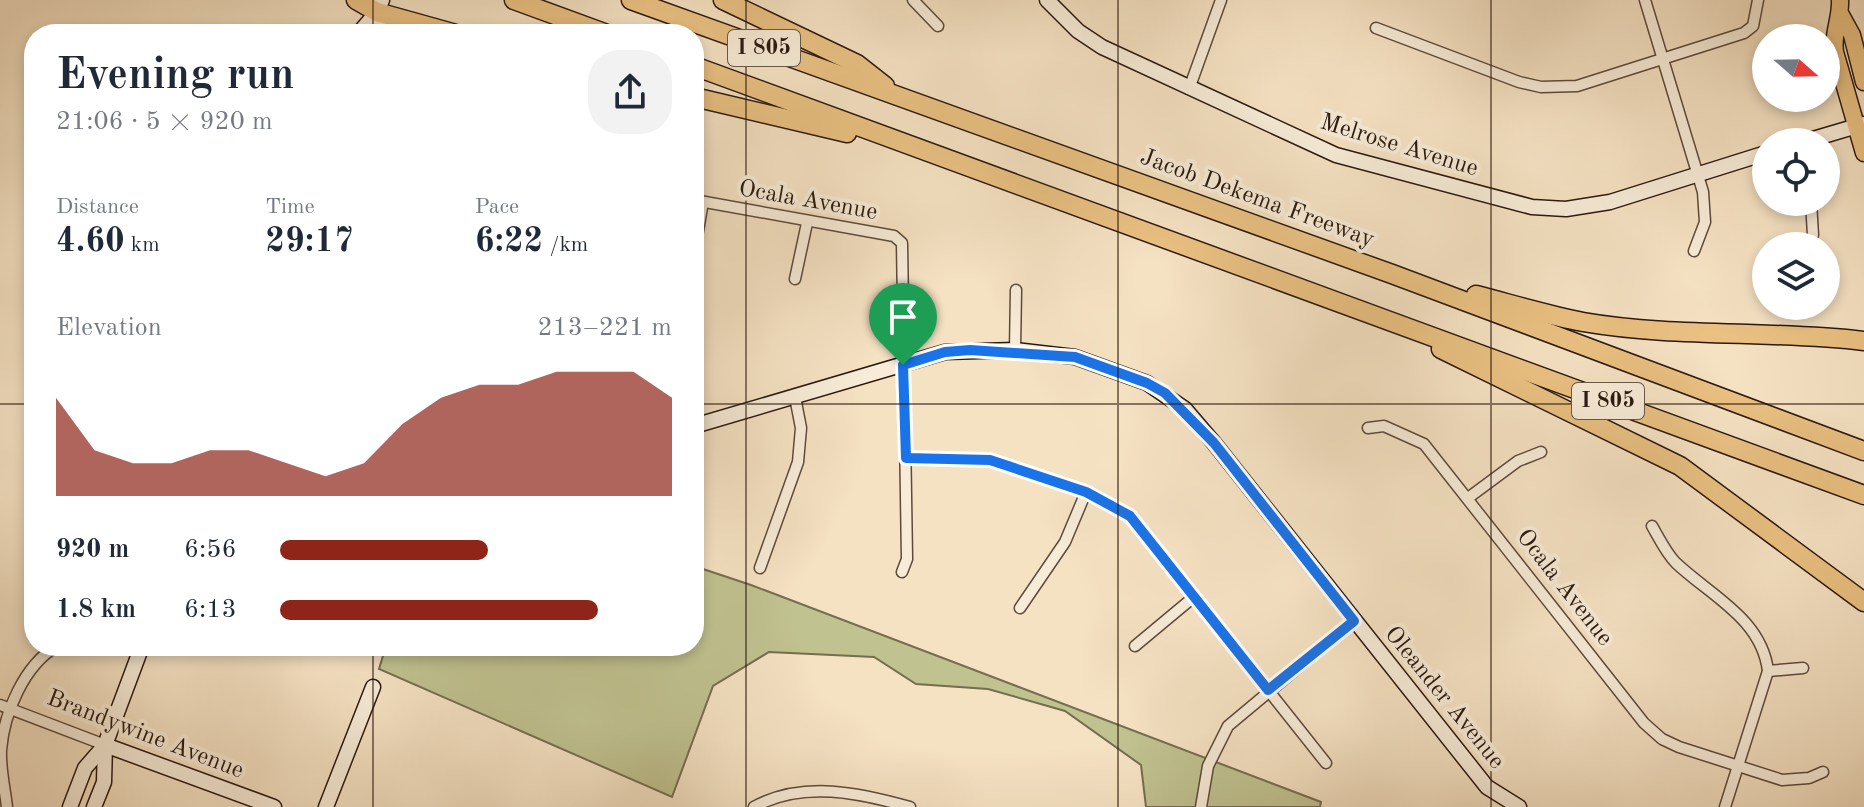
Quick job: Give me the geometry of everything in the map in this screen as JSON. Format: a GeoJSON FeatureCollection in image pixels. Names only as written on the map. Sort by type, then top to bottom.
{"type":"FeatureCollection","features":[{"type":"Feature","properties":{"kind":"highway"},"geometry":{"type":"LineString","coordinates":[[356,0],[429,24]]}},
{"type":"Feature","properties":{"kind":"highway"},"geometry":{"type":"LineString","coordinates":[[514,0],[580,24]]}},
{"type":"Feature","properties":{"kind":"highway","name":"Jacob Dekema Freeway"},"geometry":{"type":"LineString","coordinates":[[631,0],[698,24]]}},
{"type":"Feature","properties":{"kind":"highway"},"geometry":{"type":"LineString","coordinates":[[723,0],[857,64],[896,95]]}},
{"type":"Feature","properties":{"kind":"highway","name":"Jacob Dekema Freeway"},"geometry":{"type":"LineString","coordinates":[[704,26],[1392,274],[1864,451]]}},
{"type":"Feature","properties":{"kind":"highway","name":"I 805"},"geometry":{"type":"LineString","coordinates":[[704,70],[1864,495]]}},
{"type":"Feature","properties":{"kind":"highway"},"geometry":{"type":"LineString","coordinates":[[704,99],[926,151]]}},
{"type":"Feature","properties":{"kind":"highway"},"geometry":{"type":"LineString","coordinates":[[1392,274],[1583,322],[1864,341]]}},
{"type":"Feature","properties":{"kind":"highway"},"geometry":{"type":"LineString","coordinates":[[1352,305],[1680,466],[1864,602]]}},
{"type":"Feature","properties":{"kind":"main road"},"geometry":{"type":"LineString","coordinates":[[1840,7],[1852,35],[1864,82]]}},
{"type":"Feature","properties":{"kind":"main road"},"geometry":{"type":"LineString","coordinates":[[1840,7],[1833,36],[1835,52],[1860,125],[1864,153]]}},
{"type":"Feature","properties":{"kind":"street"},"geometry":{"type":"LineString","coordinates":[[913,0],[938,26]]}},
{"type":"Feature","properties":{"kind":"street","name":"Melrose Avenue"},"geometry":{"type":"LineString","coordinates":[[1047,0],[1078,31],[1102,47],[1351,160],[1532,207],[1589,207],[1752,157]]}},
{"type":"Feature","properties":{"kind":"street"},"geometry":{"type":"LineString","coordinates":[[1189,89],[1221,0]]}},
{"type":"Feature","properties":{"kind":"street"},"geometry":{"type":"LineString","coordinates":[[1645,0],[1660,58],[1703,192],[1705,222],[1694,251]]}},
{"type":"Feature","properties":{"kind":"street"},"geometry":{"type":"LineString","coordinates":[[1376,28],[1541,87],[1577,86],[1744,33],[1753,26],[1758,0]]}},
{"type":"Feature","properties":{"kind":"street"},"geometry":{"type":"LineString","coordinates":[[366,24],[380,6]]}},
{"type":"Feature","properties":{"kind":"street"},"geometry":{"type":"LineString","coordinates":[[1840,131],[1860,125]]}},
{"type":"Feature","properties":{"kind":"street","name":"Ocala Avenue"},"geometry":{"type":"LineString","coordinates":[[704,202],[807,223],[894,236],[905,253],[903,365]]}},
{"type":"Feature","properties":{"kind":"street"},"geometry":{"type":"LineString","coordinates":[[795,279],[807,223]]}},
{"type":"Feature","properties":{"kind":"street"},"geometry":{"type":"LineString","coordinates":[[1015,350],[1016,290]]}},
{"type":"Feature","properties":{"kind":"street","name":"Oleander Avenue"},"geometry":{"type":"LineString","coordinates":[[704,423],[945,352],[1015,350],[1075,357],[1147,383],[1165,393],[1214,443],[1487,787],[1519,807]]}},
{"type":"Feature","properties":{"kind":"street"},"geometry":{"type":"LineString","coordinates":[[902,572],[907,559],[903,365]]}},
{"type":"Feature","properties":{"kind":"street"},"geometry":{"type":"LineString","coordinates":[[760,568],[798,462],[801,428],[795,397]]}},
{"type":"Feature","properties":{"kind":"street","name":"Ocala Avenue"},"geometry":{"type":"LineString","coordinates":[[1368,428],[1384,426],[1418,439],[1644,723],[1662,739],[1782,780],[1809,778],[1823,772]]}},
{"type":"Feature","properties":{"kind":"street"},"geometry":{"type":"LineString","coordinates":[[1468,498],[1518,461],[1541,452]]}},
{"type":"Feature","properties":{"kind":"street"},"geometry":{"type":"LineString","coordinates":[[906,458],[990,460],[1086,492],[1130,516],[1326,763]]}},
{"type":"Feature","properties":{"kind":"street"},"geometry":{"type":"LineString","coordinates":[[1020,608],[1065,542],[1086,492]]}},
{"type":"Feature","properties":{"kind":"street"},"geometry":{"type":"LineString","coordinates":[[1652,526],[1673,561],[1754,629],[1768,671],[1725,807]]}},
{"type":"Feature","properties":{"kind":"street"},"geometry":{"type":"LineString","coordinates":[[1135,646],[1195,596]]}},
{"type":"Feature","properties":{"kind":"street"},"geometry":{"type":"LineString","coordinates":[[1201,807],[1208,766],[1220,737],[1235,718],[1354,621]]}},
{"type":"Feature","properties":{"kind":"street"},"geometry":{"type":"LineString","coordinates":[[7,807],[1,752],[12,709],[30,670],[46,656]]}},
{"type":"Feature","properties":{"kind":"street"},"geometry":{"type":"LineString","coordinates":[[94,807],[104,782],[105,745],[138,656]]}},
{"type":"Feature","properties":{"kind":"street"},"geometry":{"type":"LineString","coordinates":[[1768,671],[1803,668]]}},
{"type":"Feature","properties":{"kind":"street"},"geometry":{"type":"LineString","coordinates":[[326,807],[373,687]]}},
{"type":"Feature","properties":{"kind":"street","name":"Brandywine Avenue"},"geometry":{"type":"LineString","coordinates":[[0,705],[274,807]]}},
{"type":"Feature","properties":{"kind":"street"},"geometry":{"type":"LineString","coordinates":[[70,807],[85,768],[105,745]]}},
{"type":"Feature","properties":{"kind":"street"},"geometry":{"type":"LineString","coordinates":[[754,807],[788,793],[833,792],[860,793],[910,807]]}},
{"type":"Feature","properties":{"kind":"green space"},"geometry":{"type":"Polygon","coordinates":[[[704,569],[1321,802],[1320,807],[1146,807],[1141,765],[1065,711],[988,689],[916,684],[874,657],[769,652],[713,686],[672,797],[379,669],[383,656],[704,656],[704,569]]]}},
{"type":"Feature","properties":{"kind":"route"},"geometry":{"type":"LineString","coordinates":[[970,350],[1057,353],[1095,363],[1165,393],[1185,409],[1214,443],[1354,621],[1268,690],[1130,516],[1110,502],[990,460],[906,458],[903,365],[945,352],[970,350]]}}]}
